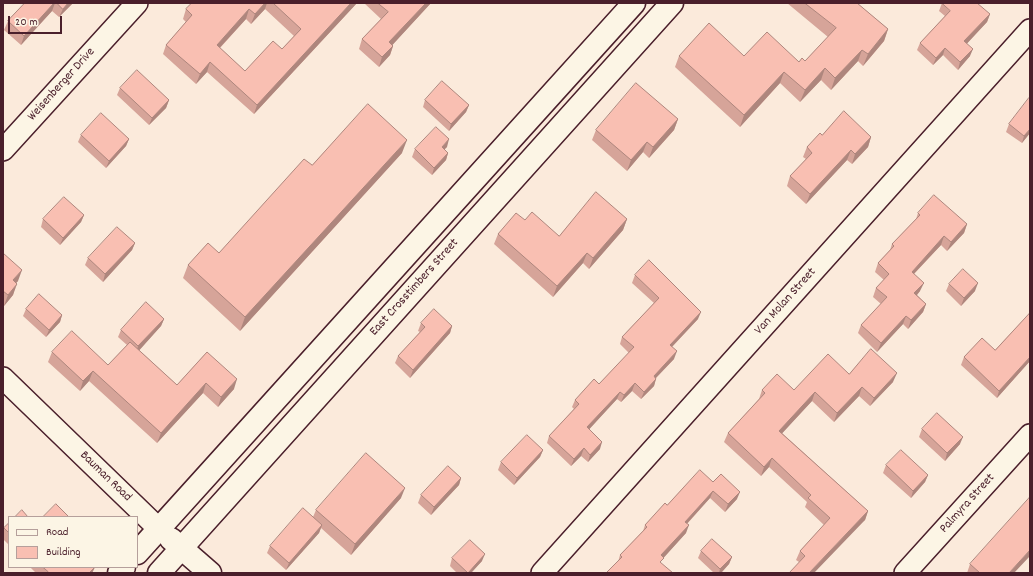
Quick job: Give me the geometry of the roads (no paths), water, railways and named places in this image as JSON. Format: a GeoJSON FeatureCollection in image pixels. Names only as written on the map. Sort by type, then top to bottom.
{"type":"FeatureCollection","features":[{"type":"Feature","properties":{"kind":"main road"},"geometry":{"type":"LineString","coordinates":[[138,552],[485,170],[634,3]]}},
{"type":"Feature","properties":{"kind":"main road","name":"East Crosstimbers Street"},"geometry":{"type":"LineString","coordinates":[[159,573],[503,190],[661,6]]}},
{"type":"Feature","properties":{"kind":"main road"},"geometry":{"type":"LineString","coordinates":[[485,170],[503,190]]}},
{"type":"Feature","properties":{"kind":"main road"},"geometry":{"type":"LineString","coordinates":[[328,342],[349,361]]}},
{"type":"Feature","properties":{"kind":"main road","name":"Bauman Road"},"geometry":{"type":"LineString","coordinates":[[159,529],[210,573]]}},
{"type":"Feature","properties":{"kind":"street","name":"Weisenberger Drive"},"geometry":{"type":"LineString","coordinates":[[3,150],[137,3]]}},
{"type":"Feature","properties":{"kind":"street","name":"Van Molan Street"},"geometry":{"type":"LineString","coordinates":[[542,573],[1030,30]]}},
{"type":"Feature","properties":{"kind":"street","name":"Bauman Road"},"geometry":{"type":"LineString","coordinates":[[3,378],[159,529]]}},
{"type":"Feature","properties":{"kind":"street","name":"Palmyra Street"},"geometry":{"type":"LineString","coordinates":[[905,573],[1030,435]]}}]}
